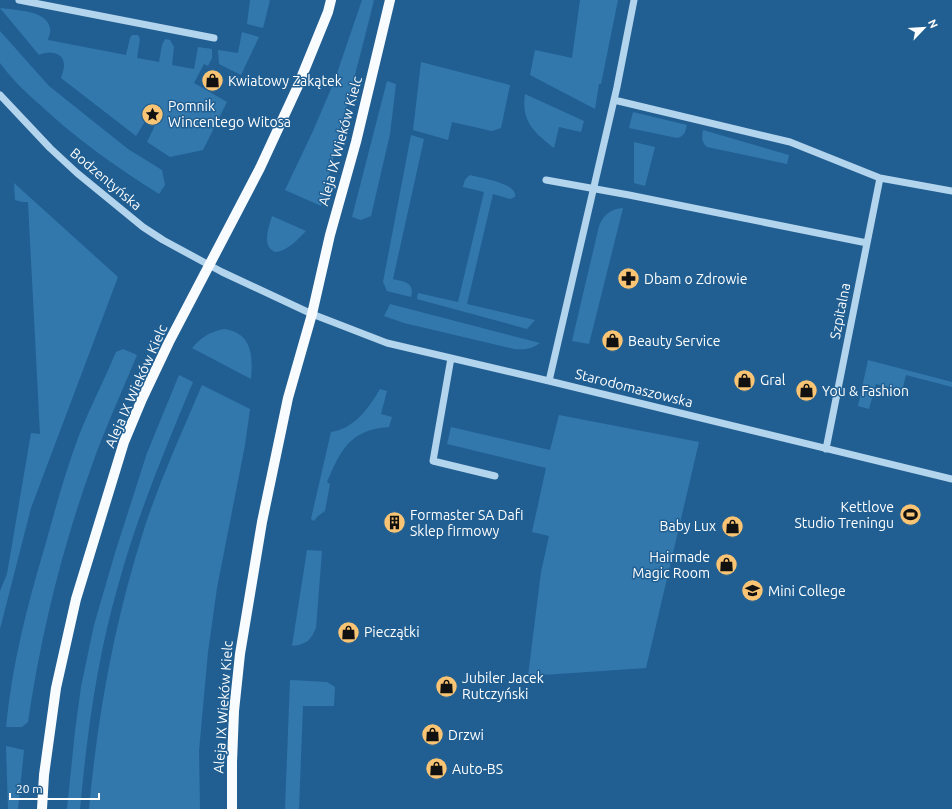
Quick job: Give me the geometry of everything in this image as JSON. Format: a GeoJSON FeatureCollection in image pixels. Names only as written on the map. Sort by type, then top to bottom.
{"type":"FeatureCollection","features":[{"type":"Feature","properties":{"kind":"main road","name":"Aleja IX Wieków Kielc"},"geometry":{"type":"LineString","coordinates":[[42,809],[44,775],[56,688],[76,599],[124,442],[168,342],[260,168],[297,88],[328,12],[331,0]]}},
{"type":"Feature","properties":{"kind":"main road","name":"Aleja IX Wieków Kielc"},"geometry":{"type":"LineString","coordinates":[[232,809],[234,711],[240,654],[249,593],[276,449],[288,398],[312,314],[330,235],[356,142],[390,0]]}},
{"type":"Feature","properties":{"kind":"street"},"geometry":{"type":"LineString","coordinates":[[20,0],[214,38]]}},
{"type":"Feature","properties":{"kind":"street"},"geometry":{"type":"LineString","coordinates":[[549,381],[614,100],[634,0]]}},
{"type":"Feature","properties":{"kind":"street","name":"Bodzentyńska"},"geometry":{"type":"LineString","coordinates":[[0,95],[66,163],[121,210],[150,232],[237,280],[312,314]]}},
{"type":"Feature","properties":{"kind":"street"},"geometry":{"type":"LineString","coordinates":[[614,100],[790,142],[880,178],[952,191]]}},
{"type":"Feature","properties":{"kind":"street","name":"Szpitalna"},"geometry":{"type":"LineString","coordinates":[[826,449],[880,178]]}},
{"type":"Feature","properties":{"kind":"street"},"geometry":{"type":"LineString","coordinates":[[546,180],[867,243]]}},
{"type":"Feature","properties":{"kind":"street","name":"Starodomaszowska"},"geometry":{"type":"LineString","coordinates":[[312,314],[387,343],[952,478]]}},
{"type":"Feature","properties":{"kind":"street"},"geometry":{"type":"LineString","coordinates":[[451,358],[432,461],[495,476]]}},
{"type":"Feature","properties":{"kind":"shaded area"},"geometry":{"type":"Polygon","coordinates":[[[250,0],[270,0],[263,28],[247,24],[250,0]]]}},
{"type":"Feature","properties":{"kind":"shaded area"},"geometry":{"type":"Polygon","coordinates":[[[362,0],[374,0],[321,206],[285,190],[334,82],[362,0]]]}},
{"type":"Feature","properties":{"kind":"shaded area"},"geometry":{"type":"Polygon","coordinates":[[[580,0],[618,0],[601,84],[599,84],[595,109],[530,75],[535,50],[572,58],[580,0]]]}},
{"type":"Feature","properties":{"kind":"shaded area"},"geometry":{"type":"Polygon","coordinates":[[[0,8],[21,10],[37,14],[43,18],[48,22],[50,28],[48,40],[126,55],[130,38],[132,35],[138,35],[140,39],[137,58],[159,62],[162,45],[165,39],[170,40],[174,47],[172,65],[194,69],[198,47],[212,49],[212,58],[208,66],[204,64],[194,83],[227,102],[203,150],[170,157],[147,142],[162,111],[151,108],[145,111],[146,120],[136,136],[61,78],[64,65],[62,57],[55,53],[43,53],[39,55],[0,8]]]}},
{"type":"Feature","properties":{"kind":"shaded area"},"geometry":{"type":"Polygon","coordinates":[[[0,31],[49,86],[128,149],[162,170],[165,185],[159,194],[112,163],[81,140],[52,116],[18,84],[0,63],[0,31]]]}},
{"type":"Feature","properties":{"kind":"shaded area"},"geometry":{"type":"Polygon","coordinates":[[[242,32],[259,37],[241,75],[219,64],[218,50],[238,53],[242,32]]]}},
{"type":"Feature","properties":{"kind":"shaded area"},"geometry":{"type":"Polygon","coordinates":[[[421,62],[510,85],[501,128],[492,131],[452,122],[448,140],[413,130],[421,62]]]}},
{"type":"Feature","properties":{"kind":"shaded area"},"geometry":{"type":"Polygon","coordinates":[[[387,81],[396,84],[390,134],[371,216],[361,220],[352,217],[387,81]]]}},
{"type":"Feature","properties":{"kind":"shaded area"},"geometry":{"type":"Polygon","coordinates":[[[525,94],[584,121],[581,132],[559,127],[554,148],[540,137],[530,126],[525,112],[525,94]]]}},
{"type":"Feature","properties":{"kind":"shaded area"},"geometry":{"type":"Polygon","coordinates":[[[633,112],[687,125],[685,132],[682,136],[677,138],[629,128],[633,112]]]}},
{"type":"Feature","properties":{"kind":"shaded area"},"geometry":{"type":"Polygon","coordinates":[[[703,130],[789,155],[787,164],[707,147],[702,137],[703,130]]]}},
{"type":"Feature","properties":{"kind":"shaded area"},"geometry":{"type":"Polygon","coordinates":[[[411,135],[424,139],[393,279],[405,282],[410,286],[412,292],[411,297],[387,291],[383,282],[411,135]]]}},
{"type":"Feature","properties":{"kind":"shaded area"},"geometry":{"type":"Polygon","coordinates":[[[634,142],[655,147],[645,186],[634,183],[634,142]]]}},
{"type":"Feature","properties":{"kind":"shaded area"},"geometry":{"type":"Polygon","coordinates":[[[470,175],[505,185],[511,188],[515,197],[510,199],[493,194],[467,304],[535,320],[527,329],[417,299],[418,293],[458,302],[484,192],[463,187],[465,180],[470,175]]]}},
{"type":"Feature","properties":{"kind":"shaded area"},"geometry":{"type":"Polygon","coordinates":[[[14,183],[118,277],[31,508],[0,629],[0,591],[7,574],[31,433],[40,434],[28,202],[15,200],[14,183]]]}},
{"type":"Feature","properties":{"kind":"shaded area"},"geometry":{"type":"Polygon","coordinates":[[[623,208],[589,344],[572,341],[599,226],[603,218],[608,213],[623,208]]]}},
{"type":"Feature","properties":{"kind":"shaded area"},"geometry":{"type":"Polygon","coordinates":[[[272,216],[306,231],[288,247],[275,252],[268,245],[267,241],[272,216]]]}},
{"type":"Feature","properties":{"kind":"shaded area"},"geometry":{"type":"Polygon","coordinates":[[[390,304],[540,343],[528,349],[514,349],[404,323],[384,316],[390,304]]]}},
{"type":"Feature","properties":{"kind":"shaded area"},"geometry":{"type":"Polygon","coordinates":[[[224,329],[233,331],[240,335],[249,346],[252,362],[251,379],[192,348],[206,336],[224,329]]]}},
{"type":"Feature","properties":{"kind":"shaded area"},"geometry":{"type":"Polygon","coordinates":[[[123,349],[137,355],[97,451],[71,528],[46,624],[28,722],[22,727],[6,727],[12,681],[21,636],[32,591],[64,478],[82,427],[116,352],[123,349]]]}},
{"type":"Feature","properties":{"kind":"shaded area"},"geometry":{"type":"Polygon","coordinates":[[[868,360],[952,382],[952,387],[906,375],[902,391],[876,384],[869,409],[858,406],[868,360]]]}},
{"type":"Feature","properties":{"kind":"shaded area"},"geometry":{"type":"Polygon","coordinates":[[[179,375],[193,382],[152,483],[126,560],[104,641],[99,668],[86,753],[80,809],[67,809],[81,687],[94,625],[147,453],[179,375]]]}},
{"type":"Feature","properties":{"kind":"shaded area"},"geometry":{"type":"Polygon","coordinates":[[[202,385],[250,409],[245,445],[217,588],[208,652],[199,751],[200,809],[89,809],[97,737],[109,666],[116,631],[134,561],[151,508],[202,385]]]}},
{"type":"Feature","properties":{"kind":"shaded area"},"geometry":{"type":"Polygon","coordinates":[[[380,389],[387,391],[381,414],[392,417],[389,427],[365,432],[356,437],[342,451],[327,482],[330,484],[325,511],[314,521],[311,519],[331,432],[347,427],[354,422],[366,410],[380,389]]]}},
{"type":"Feature","properties":{"kind":"shaded area"},"geometry":{"type":"Polygon","coordinates":[[[559,415],[699,442],[646,668],[528,676],[541,572],[549,536],[532,532],[546,468],[447,444],[451,427],[550,450],[559,415]]]}},
{"type":"Feature","properties":{"kind":"shaded area"},"geometry":{"type":"Polygon","coordinates":[[[307,550],[322,551],[316,628],[312,636],[305,643],[292,646],[307,550]]]}},
{"type":"Feature","properties":{"kind":"shaded area"},"geometry":{"type":"Polygon","coordinates":[[[290,680],[327,682],[335,687],[334,706],[303,706],[299,809],[285,809],[290,680]]]}},
{"type":"Feature","properties":{"kind":"shaded area"},"geometry":{"type":"Polygon","coordinates":[[[6,746],[24,750],[18,809],[8,809],[6,746]]]}},
{"type":"Feature","properties":{"kind":"place","name":"Kwiatowy Zakątek"},"geometry":{"type":"Point","coordinates":[213,81]}},
{"type":"Feature","properties":{"kind":"place","name":"Pomnik Wincentego Witosa"},"geometry":{"type":"Point","coordinates":[152,114]}},
{"type":"Feature","properties":{"kind":"place","name":"Dbam o Zdrowie"},"geometry":{"type":"Point","coordinates":[629,279]}},
{"type":"Feature","properties":{"kind":"place","name":"Beauty Service"},"geometry":{"type":"Point","coordinates":[613,341]}},
{"type":"Feature","properties":{"kind":"place","name":"Gral"},"geometry":{"type":"Point","coordinates":[744,380]}},
{"type":"Feature","properties":{"kind":"place","name":"You & Fashion"},"geometry":{"type":"Point","coordinates":[806,391]}},
{"type":"Feature","properties":{"kind":"place","name":"Kettlove Studio Treningu"},"geometry":{"type":"Point","coordinates":[910,515]}},
{"type":"Feature","properties":{"kind":"place","name":"Formaster SA Dafi Sklep firmowy"},"geometry":{"type":"Point","coordinates":[395,523]}},
{"type":"Feature","properties":{"kind":"place","name":"Baby Lux"},"geometry":{"type":"Point","coordinates":[732,526]}},
{"type":"Feature","properties":{"kind":"place","name":"Hairmade Magic Room"},"geometry":{"type":"Point","coordinates":[726,565]}},
{"type":"Feature","properties":{"kind":"place","name":"Mini College"},"geometry":{"type":"Point","coordinates":[753,591]}},
{"type":"Feature","properties":{"kind":"place","name":"Pieczątki"},"geometry":{"type":"Point","coordinates":[349,632]}},
{"type":"Feature","properties":{"kind":"place","name":"Jubiler Jacek Rutczyński"},"geometry":{"type":"Point","coordinates":[447,686]}},
{"type":"Feature","properties":{"kind":"place","name":"Drzwi"},"geometry":{"type":"Point","coordinates":[433,735]}},
{"type":"Feature","properties":{"kind":"place","name":"Auto-BS"},"geometry":{"type":"Point","coordinates":[436,769]}}]}
